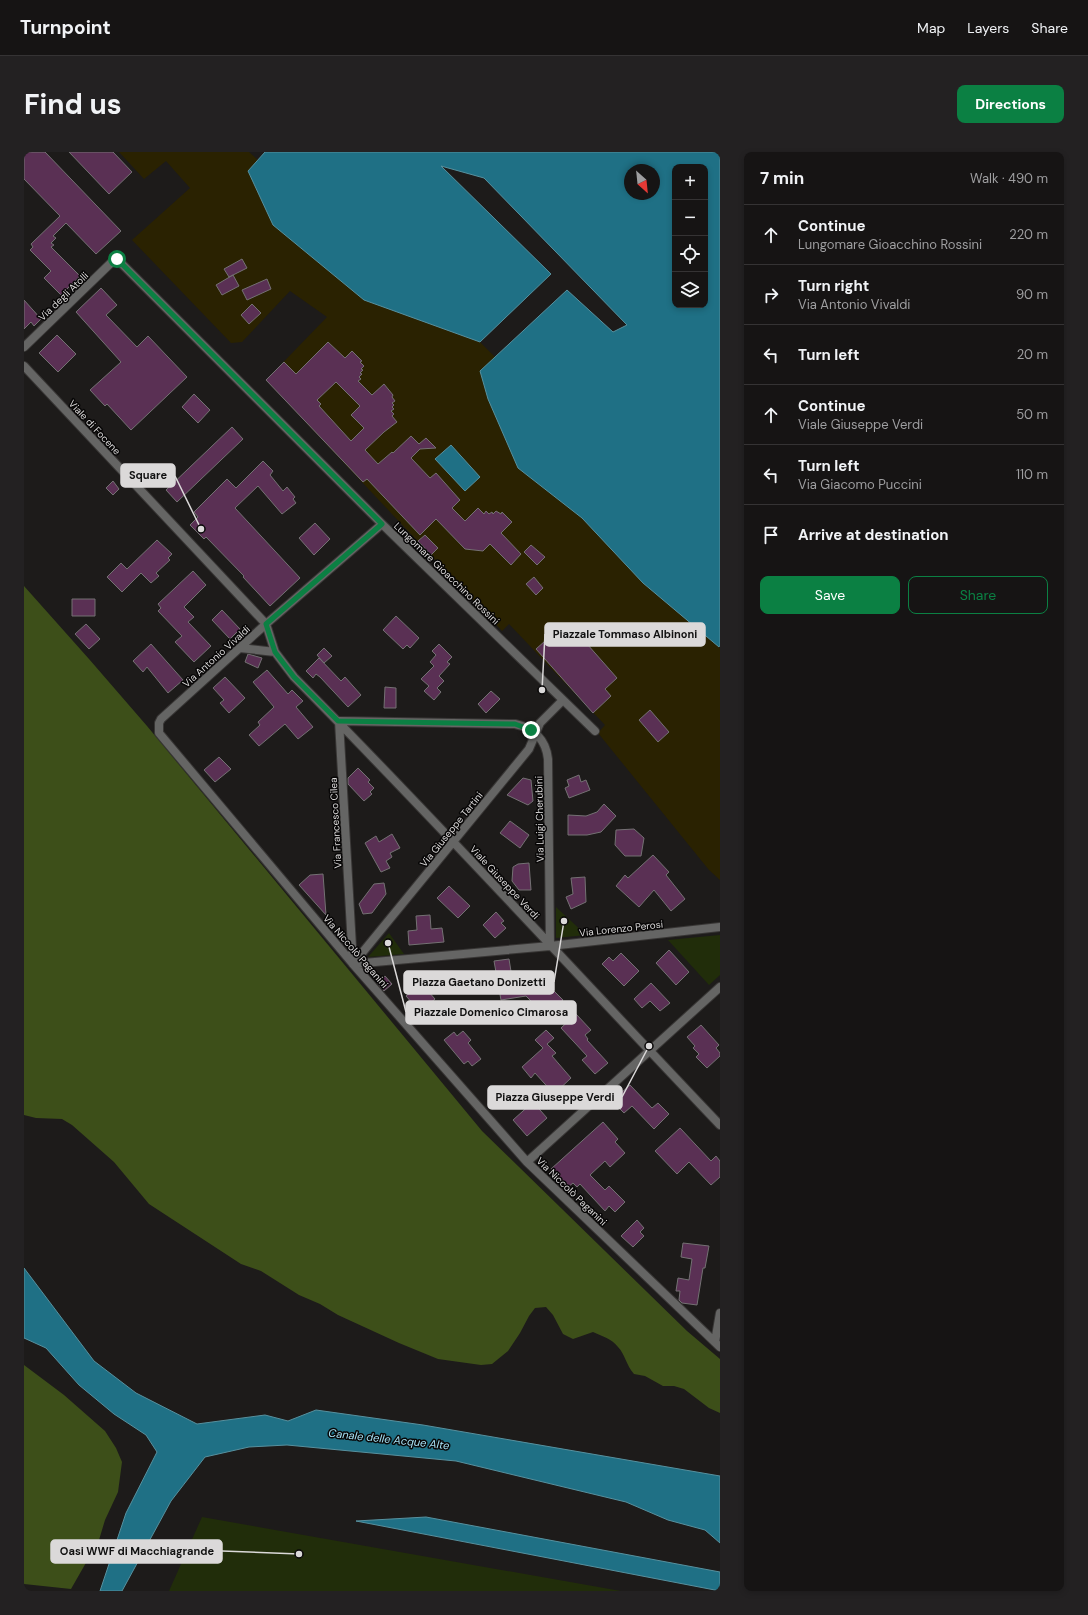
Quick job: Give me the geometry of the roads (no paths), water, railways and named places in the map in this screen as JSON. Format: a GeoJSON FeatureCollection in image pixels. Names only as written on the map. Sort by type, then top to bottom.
{"type":"FeatureCollection","features":[{"type":"Feature","properties":{"kind":"street","name":"Via degli Atolli"},"geometry":{"type":"LineString","coordinates":[[24,347],[116,259]]}},
{"type":"Feature","properties":{"kind":"street","name":"Lungomare Gioacchino Rossini"},"geometry":{"type":"LineString","coordinates":[[116,259],[382,524],[595,731]]}},
{"type":"Feature","properties":{"kind":"street","name":"Viale di Focene"},"geometry":{"type":"LineString","coordinates":[[24,366],[266,624]]}},
{"type":"Feature","properties":{"kind":"street","name":"Via Antonio Vivaldi"},"geometry":{"type":"LineString","coordinates":[[158,728],[161,720],[266,624],[382,524]]}},
{"type":"Feature","properties":{"kind":"street","name":"Viale Giuseppe Verdi"},"geometry":{"type":"LineString","coordinates":[[266,624],[275,652],[294,677],[454,842],[550,946],[720,1125]]}},
{"type":"Feature","properties":{"kind":"street"},"geometry":{"type":"LineString","coordinates":[[240,648],[275,652]]}},
{"type":"Feature","properties":{"kind":"street","name":"Via Giuseppe Tartini"},"geometry":{"type":"LineString","coordinates":[[353,964],[454,842],[528,749],[540,723],[563,700]]}},
{"type":"Feature","properties":{"kind":"street"},"geometry":{"type":"LineString","coordinates":[[338,721],[515,724],[535,733]]}},
{"type":"Feature","properties":{"kind":"street","name":"Via Francesco Cilea"},"geometry":{"type":"LineString","coordinates":[[338,721],[353,964]]}},
{"type":"Feature","properties":{"kind":"street","name":"Via Niccolò Paganini"},"geometry":{"type":"LineString","coordinates":[[158,728],[162,738],[353,964],[527,1162],[718,1342]]}},
{"type":"Feature","properties":{"kind":"street","name":"Via Luigi Cherubini"},"geometry":{"type":"LineString","coordinates":[[535,733],[544,742],[548,759],[550,946]]}},
{"type":"Feature","properties":{"kind":"street","name":"Via Lorenzo Perosi"},"geometry":{"type":"LineString","coordinates":[[353,964],[550,946],[720,927]]}},
{"type":"Feature","properties":{"kind":"street"},"geometry":{"type":"LineString","coordinates":[[527,1162],[720,986]]}},
{"type":"Feature","properties":{"kind":"street"},"geometry":{"type":"LineString","coordinates":[[718,1342],[720,1314]]}},
{"type":"Feature","properties":{"kind":"water"},"geometry":{"type":"Polygon","coordinates":[[[265,152],[720,152],[719,647],[643,583],[582,518],[518,468],[488,399],[480,371],[567,290],[613,332],[627,325],[484,178],[441,166],[551,274],[480,342],[364,300],[273,225],[248,171],[265,152]]]}},
{"type":"Feature","properties":{"kind":"water"},"geometry":{"type":"Polygon","coordinates":[[[451,445],[480,477],[465,491],[435,459],[451,445]]]}},
{"type":"Feature","properties":{"kind":"water","name":"Canale delle Acque Alte"},"geometry":{"type":"Polygon","coordinates":[[[24,1268],[94,1361],[136,1393],[197,1424],[265,1415],[288,1421],[316,1410],[423,1425],[720,1476],[720,1543],[705,1530],[668,1520],[626,1502],[456,1461],[287,1445],[249,1447],[205,1457],[171,1501],[122,1591],[100,1591],[126,1513],[157,1452],[146,1435],[114,1414],[79,1385],[46,1348],[24,1338],[24,1268]]]}},
{"type":"Feature","properties":{"kind":"water"},"geometry":{"type":"Polygon","coordinates":[[[426,1517],[720,1572],[720,1591],[356,1521],[426,1517]]]}},
{"type":"Feature","properties":{"kind":"place","name":"Square"},"geometry":{"type":"Point","coordinates":[201,529]}},
{"type":"Feature","properties":{"kind":"place","name":"Piazzale Tommaso Albinoni"},"geometry":{"type":"Point","coordinates":[542,690]}},
{"type":"Feature","properties":{"kind":"place","name":"Piazza Gaetano Donizetti"},"geometry":{"type":"Point","coordinates":[564,921]}},
{"type":"Feature","properties":{"kind":"place","name":"Piazzale Domenico Cimarosa"},"geometry":{"type":"Point","coordinates":[388,943]}},
{"type":"Feature","properties":{"kind":"place","name":"Piazza Giuseppe Verdi"},"geometry":{"type":"Point","coordinates":[649,1046]}},
{"type":"Feature","properties":{"kind":"place","name":"Oasi WWF di Macchiagrande"},"geometry":{"type":"Point","coordinates":[299,1554]}}]}
